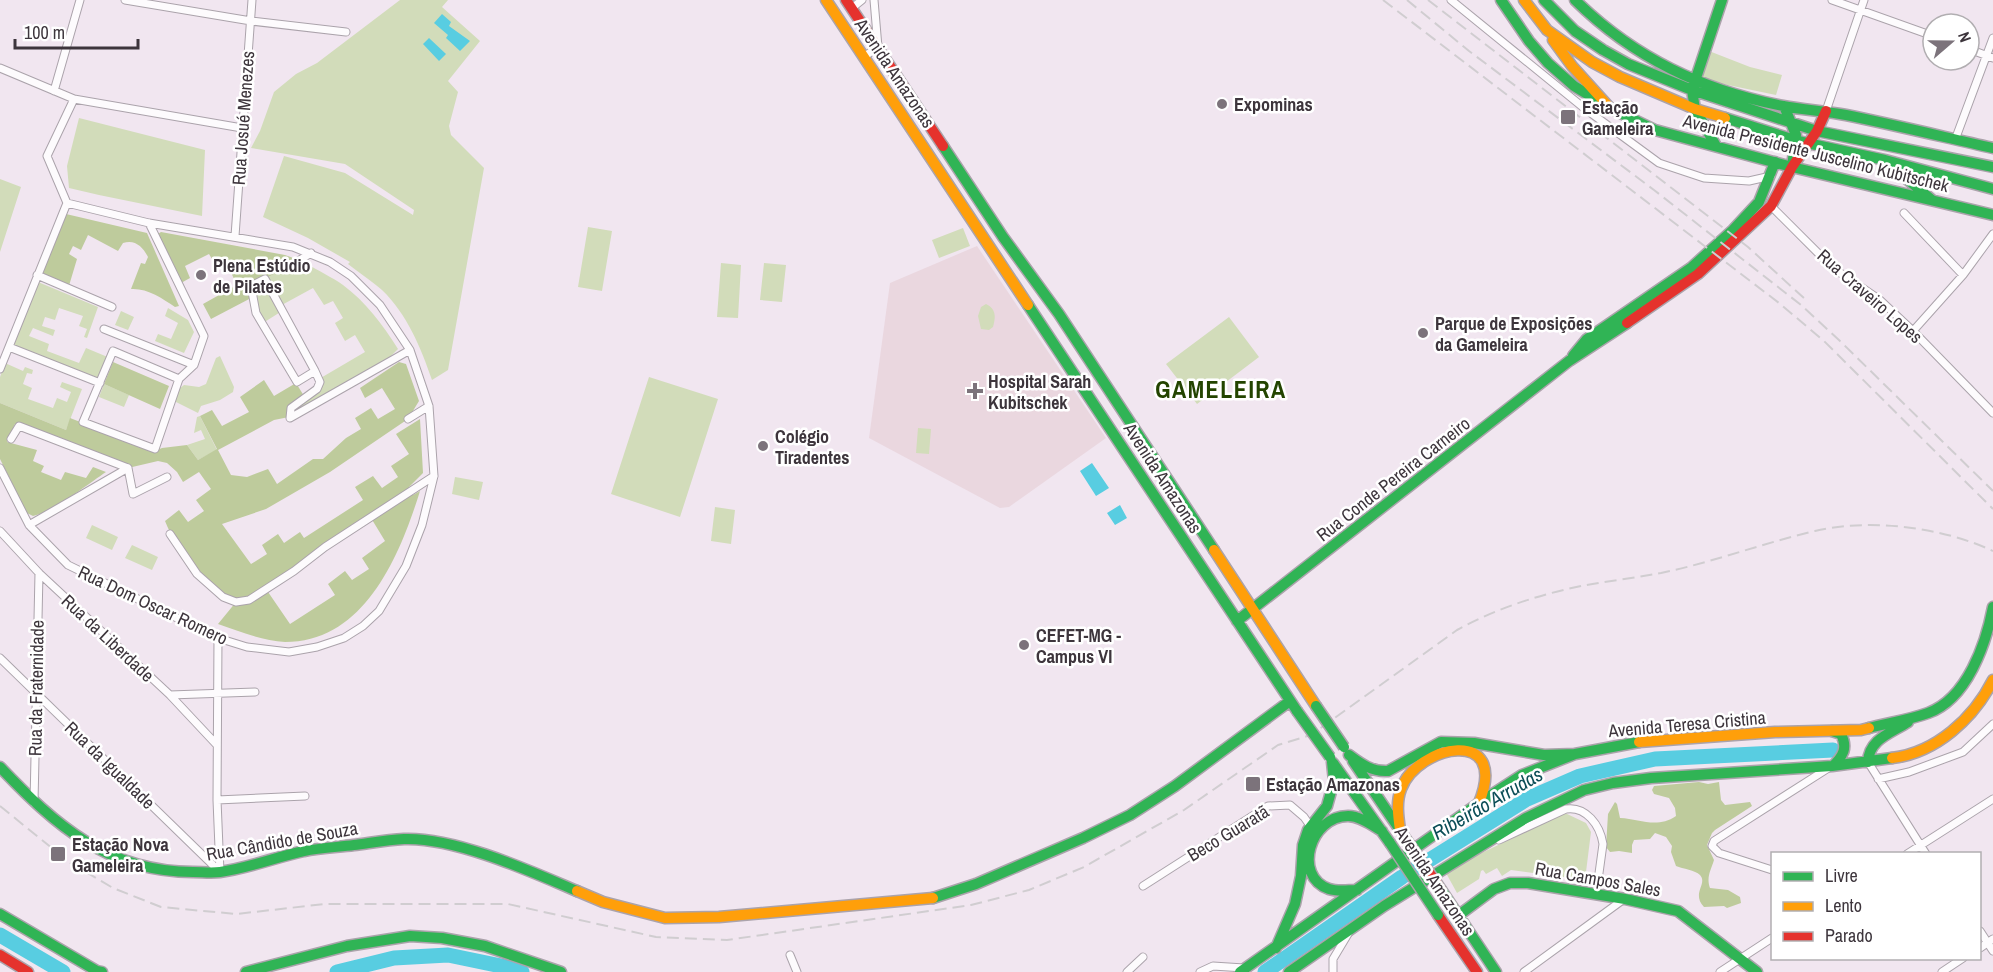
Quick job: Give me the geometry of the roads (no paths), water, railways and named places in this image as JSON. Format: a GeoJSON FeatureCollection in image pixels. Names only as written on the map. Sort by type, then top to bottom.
{"type":"FeatureCollection","features":[{"type":"Feature","properties":{"kind":"main road","name":"Avenida Amazonas"},"geometry":{"type":"LineString","coordinates":[[826,0],[1293,706],[1382,831],[1477,972]]}},
{"type":"Feature","properties":{"kind":"main road","name":"Avenida Presidente Juscelino Kubitschek"},"geometry":{"type":"LineString","coordinates":[[1501,0],[1529,41],[1548,63],[1574,86],[1610,108],[1655,130],[1993,215]]}},
{"type":"Feature","properties":{"kind":"main road","name":"Avenida Presidente Juscelino Kubitschek"},"geometry":{"type":"LineString","coordinates":[[1524,0],[1547,30],[1592,62],[1620,77],[1695,109],[1803,143],[1885,160],[1993,189]]}},
{"type":"Feature","properties":{"kind":"main road","name":"Avenida Presidente Juscelino Kubitschek"},"geometry":{"type":"LineString","coordinates":[[1544,0],[1575,31],[1628,64],[1693,85],[1817,131],[1993,167]]}},
{"type":"Feature","properties":{"kind":"main road","name":"Avenida Presidente Juscelino Kubitschek"},"geometry":{"type":"LineString","coordinates":[[1575,0],[1624,43],[1693,85],[1784,106],[1826,111],[1993,148]]}},
{"type":"Feature","properties":{"kind":"main road"},"geometry":{"type":"LineString","coordinates":[[1716,146],[1695,109],[1693,85],[1722,0]]}},
{"type":"Feature","properties":{"kind":"main road","name":"Avenida Amazonas"},"geometry":{"type":"LineString","coordinates":[[849,4],[1003,237],[1059,314],[1252,610],[1496,972]]}},
{"type":"Feature","properties":{"kind":"main road"},"geometry":{"type":"LineString","coordinates":[[1547,30],[1572,66],[1610,108]]}},
{"type":"Feature","properties":{"kind":"main road"},"geometry":{"type":"LineString","coordinates":[[1784,106],[1803,143],[1817,131],[1826,111]]}},
{"type":"Feature","properties":{"kind":"main road","name":"Rua Conde Pereira Carneiro"},"geometry":{"type":"LineString","coordinates":[[1237,621],[1569,361],[1593,347],[1698,274],[1771,206],[1803,143]]}},
{"type":"Feature","properties":{"kind":"main road"},"geometry":{"type":"LineString","coordinates":[[1885,160],[1932,200]]}},
{"type":"Feature","properties":{"kind":"main road","name":"Rua Conde Pereira Carneiro"},"geometry":{"type":"LineString","coordinates":[[1569,361],[1587,339],[1692,267],[1733,230],[1759,202],[1775,162]]}},
{"type":"Feature","properties":{"kind":"main road","name":"Avenida Teresa Cristina"},"geometry":{"type":"LineString","coordinates":[[1242,970],[1522,775],[1575,754],[1636,742],[1861,730],[1929,713],[1947,703],[1981,653],[1993,607]]}},
{"type":"Feature","properties":{"kind":"main road"},"geometry":{"type":"LineString","coordinates":[[1289,972],[1353,927],[1526,818],[1561,800],[1594,787],[1651,778],[1832,766],[1903,757],[1924,749],[1969,717],[1984,698],[1993,680]]}},
{"type":"Feature","properties":{"kind":"main road"},"geometry":{"type":"LineString","coordinates":[[1293,706],[1299,698],[1316,705]]}},
{"type":"Feature","properties":{"kind":"main road","name":"Rua Cândido de Souza"},"geometry":{"type":"LineString","coordinates":[[0,767],[60,825],[87,843],[140,867],[180,872],[220,872],[304,851],[405,839],[432,841],[460,846],[532,872],[603,902],[665,918],[694,918],[939,897],[976,884],[1130,815],[1293,706]]}},
{"type":"Feature","properties":{"kind":"main road"},"geometry":{"type":"LineString","coordinates":[[1868,762],[1867,753],[1872,744],[1913,718]]}},
{"type":"Feature","properties":{"kind":"main road"},"geometry":{"type":"LineString","coordinates":[[1829,731],[1841,734],[1846,749],[1841,758],[1832,766]]}},
{"type":"Feature","properties":{"kind":"main road"},"geometry":{"type":"LineString","coordinates":[[1881,738],[1882,760]]}},
{"type":"Feature","properties":{"kind":"main road"},"geometry":{"type":"LineString","coordinates":[[1346,751],[1371,770],[1381,773],[1440,742],[1474,743],[1544,754],[1575,754]]}},
{"type":"Feature","properties":{"kind":"main road"},"geometry":{"type":"LineString","coordinates":[[1401,832],[1398,805],[1403,785],[1420,764],[1440,752],[1459,750],[1473,753],[1479,758],[1486,769],[1486,781],[1479,803]]}},
{"type":"Feature","properties":{"kind":"main road"},"geometry":{"type":"LineString","coordinates":[[1276,948],[1295,904],[1301,876],[1303,845],[1311,827],[1327,806],[1334,781],[1331,760]]}},
{"type":"Feature","properties":{"kind":"main road"},"geometry":{"type":"LineString","coordinates":[[1357,890],[1336,890],[1324,887],[1309,864],[1309,849],[1313,836],[1322,824],[1334,818],[1347,816],[1359,819],[1382,831]]}},
{"type":"Feature","properties":{"kind":"main road","name":"Rua Campos Sales"},"geometry":{"type":"LineString","coordinates":[[1459,915],[1494,889],[1510,883],[1528,883],[1625,899],[1678,911],[1757,972]]}},
{"type":"Feature","properties":{"kind":"main road"},"geometry":{"type":"LineString","coordinates":[[0,914],[102,972]]}},
{"type":"Feature","properties":{"kind":"main road"},"geometry":{"type":"LineString","coordinates":[[246,972],[347,946],[410,936],[441,938],[485,946],[561,972]]}},
{"type":"Feature","properties":{"kind":"main road"},"geometry":{"type":"LineString","coordinates":[[0,955],[28,972]]}},
{"type":"Feature","properties":{"kind":"street"},"geometry":{"type":"LineString","coordinates":[[54,91],[80,0]]}},
{"type":"Feature","properties":{"kind":"street"},"geometry":{"type":"LineString","coordinates":[[125,0],[251,21],[346,32]]}},
{"type":"Feature","properties":{"kind":"street","name":"Rua Josué Menezes"},"geometry":{"type":"LineString","coordinates":[[234,236],[252,0]]}},
{"type":"Feature","properties":{"kind":"street"},"geometry":{"type":"LineString","coordinates":[[849,4],[862,0]]}},
{"type":"Feature","properties":{"kind":"street"},"geometry":{"type":"LineString","coordinates":[[865,56],[878,47],[874,0]]}},
{"type":"Feature","properties":{"kind":"street"},"geometry":{"type":"LineString","coordinates":[[1451,0],[1584,108],[1659,163],[1704,178],[1749,180],[1771,176]]}},
{"type":"Feature","properties":{"kind":"street"},"geometry":{"type":"LineString","coordinates":[[1832,0],[1921,32]]}},
{"type":"Feature","properties":{"kind":"street"},"geometry":{"type":"LineString","coordinates":[[1826,111],[1864,0]]}},
{"type":"Feature","properties":{"kind":"street"},"geometry":{"type":"LineString","coordinates":[[1955,140],[1990,56],[1993,38]]}},
{"type":"Feature","properties":{"kind":"street"},"geometry":{"type":"LineString","coordinates":[[0,68],[74,99],[242,128]]}},
{"type":"Feature","properties":{"kind":"street"},"geometry":{"type":"LineString","coordinates":[[0,369],[67,202],[47,156],[74,99]]}},
{"type":"Feature","properties":{"kind":"street","name":"Rua Dom Oscar Romero"},"geometry":{"type":"LineString","coordinates":[[0,468],[28,525],[68,565],[218,638],[247,647],[289,652],[317,647],[344,638],[363,626],[379,611],[406,566],[422,525],[434,476],[429,406],[410,350],[380,305],[351,276],[293,247],[149,224],[67,202]]}},
{"type":"Feature","properties":{"kind":"street","name":"Rua Craveiro Lopes"},"geometry":{"type":"LineString","coordinates":[[1771,206],[1833,268],[1880,300],[1993,413]]}},
{"type":"Feature","properties":{"kind":"street"},"geometry":{"type":"LineString","coordinates":[[1904,213],[1963,275]]}},
{"type":"Feature","properties":{"kind":"street"},"geometry":{"type":"LineString","coordinates":[[149,224],[204,336],[194,365],[179,379],[155,449],[83,422],[113,351],[179,379]]}},
{"type":"Feature","properties":{"kind":"street"},"geometry":{"type":"LineString","coordinates":[[1913,331],[1963,275],[1993,234]]}},
{"type":"Feature","properties":{"kind":"street"},"geometry":{"type":"LineString","coordinates":[[295,263],[311,254]]}},
{"type":"Feature","properties":{"kind":"street"},"geometry":{"type":"LineString","coordinates":[[37,275],[112,307]]}},
{"type":"Feature","properties":{"kind":"street"},"geometry":{"type":"LineString","coordinates":[[315,371],[297,382],[256,313],[251,286],[265,279],[315,371],[320,382],[320,385],[291,408],[290,418],[410,350]]}},
{"type":"Feature","properties":{"kind":"street"},"geometry":{"type":"LineString","coordinates":[[104,329],[194,365]]}},
{"type":"Feature","properties":{"kind":"street"},"geometry":{"type":"LineString","coordinates":[[9,347],[100,383]]}},
{"type":"Feature","properties":{"kind":"street"},"geometry":{"type":"LineString","coordinates":[[408,419],[429,406]]}},
{"type":"Feature","properties":{"kind":"street"},"geometry":{"type":"LineString","coordinates":[[11,439],[19,426],[128,468]]}},
{"type":"Feature","properties":{"kind":"street"},"geometry":{"type":"LineString","coordinates":[[128,468],[133,494],[167,477]]}},
{"type":"Feature","properties":{"kind":"street"},"geometry":{"type":"LineString","coordinates":[[28,525],[128,468]]}},
{"type":"Feature","properties":{"kind":"street","name":"Rua Dom Oscar Romero"},"geometry":{"type":"LineString","coordinates":[[170,534],[197,574],[223,597],[236,602],[249,600],[434,476]]}},
{"type":"Feature","properties":{"kind":"street","name":"Rua da Liberdade"},"geometry":{"type":"LineString","coordinates":[[0,531],[3,539],[170,695],[216,744]]}},
{"type":"Feature","properties":{"kind":"street","name":"Rua da Fraternidade"},"geometry":{"type":"LineString","coordinates":[[34,802],[39,573]]}},
{"type":"Feature","properties":{"kind":"street"},"geometry":{"type":"LineString","coordinates":[[218,638],[216,800],[220,872]]}},
{"type":"Feature","properties":{"kind":"street","name":"Rua da Igualdade"},"geometry":{"type":"LineString","coordinates":[[0,658],[220,872]]}},
{"type":"Feature","properties":{"kind":"street"},"geometry":{"type":"LineString","coordinates":[[170,695],[255,692]]}},
{"type":"Feature","properties":{"kind":"street"},"geometry":{"type":"LineString","coordinates":[[1878,779],[1909,772],[1963,752],[1993,724]]}},
{"type":"Feature","properties":{"kind":"street"},"geometry":{"type":"LineString","coordinates":[[1868,762],[1925,852]]}},
{"type":"Feature","properties":{"kind":"street"},"geometry":{"type":"LineString","coordinates":[[1771,869],[1719,853],[1712,846],[1714,841],[1832,766]]}},
{"type":"Feature","properties":{"kind":"street"},"geometry":{"type":"LineString","coordinates":[[216,800],[304,796]]}},
{"type":"Feature","properties":{"kind":"street"},"geometry":{"type":"LineString","coordinates":[[1910,852],[1993,799]]}},
{"type":"Feature","properties":{"kind":"street","name":"Beco Guaratã"},"geometry":{"type":"LineString","coordinates":[[1143,886],[1268,806],[1290,805],[1311,827]]}},
{"type":"Feature","properties":{"kind":"street"},"geometry":{"type":"LineString","coordinates":[[1467,856],[1566,809],[1579,809],[1594,821],[1602,836],[1596,896]]}},
{"type":"Feature","properties":{"kind":"street"},"geometry":{"type":"LineString","coordinates":[[1524,972],[1625,899]]}},
{"type":"Feature","properties":{"kind":"street"},"geometry":{"type":"LineString","coordinates":[[1333,972],[1333,959],[1353,927]]}},
{"type":"Feature","properties":{"kind":"street"},"geometry":{"type":"LineString","coordinates":[[1720,972],[1771,939]]}},
{"type":"Feature","properties":{"kind":"street"},"geometry":{"type":"LineString","coordinates":[[1990,941],[1993,951]]}},
{"type":"Feature","properties":{"kind":"street"},"geometry":{"type":"LineString","coordinates":[[790,955],[797,972]]}},
{"type":"Feature","properties":{"kind":"street"},"geometry":{"type":"LineString","coordinates":[[1127,972],[1143,957]]}},
{"type":"Feature","properties":{"kind":"street"},"geometry":{"type":"LineString","coordinates":[[1942,972],[1960,960]]}},
{"type":"Feature","properties":{"kind":"street"},"geometry":{"type":"LineString","coordinates":[[1200,972],[1213,966],[1242,970]]}},
{"type":"Feature","properties":{"kind":"water"},"geometry":{"type":"Polygon","coordinates":[[[442,14],[451,22],[449,26],[470,41],[460,51],[446,38],[448,35],[434,23],[442,14]]]}},
{"type":"Feature","properties":{"kind":"water"},"geometry":{"type":"Polygon","coordinates":[[[429,38],[446,54],[439,61],[423,44],[429,38]]]}},
{"type":"Feature","properties":{"kind":"water"},"geometry":{"type":"Polygon","coordinates":[[[1092,463],[1109,488],[1096,496],[1080,471],[1092,463]]]}},
{"type":"Feature","properties":{"kind":"water"},"geometry":{"type":"Polygon","coordinates":[[[1120,505],[1127,518],[1115,525],[1107,513],[1120,505]]]}},
{"type":"Feature","properties":{"kind":"waterway","name":"Ribeirão Arrudas"},"geometry":{"type":"LineString","coordinates":[[1265,972],[1402,877],[1527,799],[1580,776],[1655,759],[1833,750]]}},
{"type":"Feature","properties":{"kind":"waterway","name":"Ribeirão Arrudas"},"geometry":{"type":"LineString","coordinates":[[0,935],[63,972]]}},
{"type":"Feature","properties":{"kind":"waterway","name":"Ribeirão Arrudas"},"geometry":{"type":"LineString","coordinates":[[337,972],[394,958],[448,955],[522,972]]}},
{"type":"Feature","properties":{"kind":"railway"},"geometry":{"type":"LineString","coordinates":[[1383,0],[1779,303],[1824,341],[1993,509]]}},
{"type":"Feature","properties":{"kind":"railway"},"geometry":{"type":"LineString","coordinates":[[1407,0],[1469,51],[1654,190],[1801,305],[1993,491]]}},
{"type":"Feature","properties":{"kind":"railway"},"geometry":{"type":"LineString","coordinates":[[1428,0],[1748,247],[1806,300]]}},
{"type":"Feature","properties":{"kind":"railway"},"geometry":{"type":"LineString","coordinates":[[0,806],[69,862],[113,888],[161,907],[236,914],[325,904],[508,904],[656,937],[727,940],[971,905],[1029,890],[1084,867],[1184,810],[1278,745],[1311,735],[1457,630],[1502,609],[1533,598],[1581,586],[1681,569],[1836,527],[1859,525],[1906,527],[1951,536],[1993,551]]}},
{"type":"Feature","properties":{"kind":"place","name":"Expominas"},"geometry":{"type":"Point","coordinates":[1222,104]}},
{"type":"Feature","properties":{"kind":"place","name":"Estação Gameleira"},"geometry":{"type":"Point","coordinates":[1568,117]}},
{"type":"Feature","properties":{"kind":"place","name":"Plena Estúdio de Pilates"},"geometry":{"type":"Point","coordinates":[201,275]}},
{"type":"Feature","properties":{"kind":"place","name":"Parque de Exposições da Gameleira"},"geometry":{"type":"Point","coordinates":[1423,333]}},
{"type":"Feature","properties":{"kind":"place","name":"Hospital Sarah Kubitschek"},"geometry":{"type":"Point","coordinates":[975,391]}},
{"type":"Feature","properties":{"kind":"place","name":"Colégio Tiradentes"},"geometry":{"type":"Point","coordinates":[763,446]}},
{"type":"Feature","properties":{"kind":"place","name":"CEFET-MG - Campus VI"},"geometry":{"type":"Point","coordinates":[1024,645]}},
{"type":"Feature","properties":{"kind":"place","name":"Estação Amazonas"},"geometry":{"type":"Point","coordinates":[1253,784]}},
{"type":"Feature","properties":{"kind":"place","name":"Estação Nova Gameleira"},"geometry":{"type":"Point","coordinates":[58,854]}},
{"type":"Feature","properties":{"kind":"district","name":"GAMELEIRA"},"geometry":{"type":"Point","coordinates":[1221,389]}}]}
